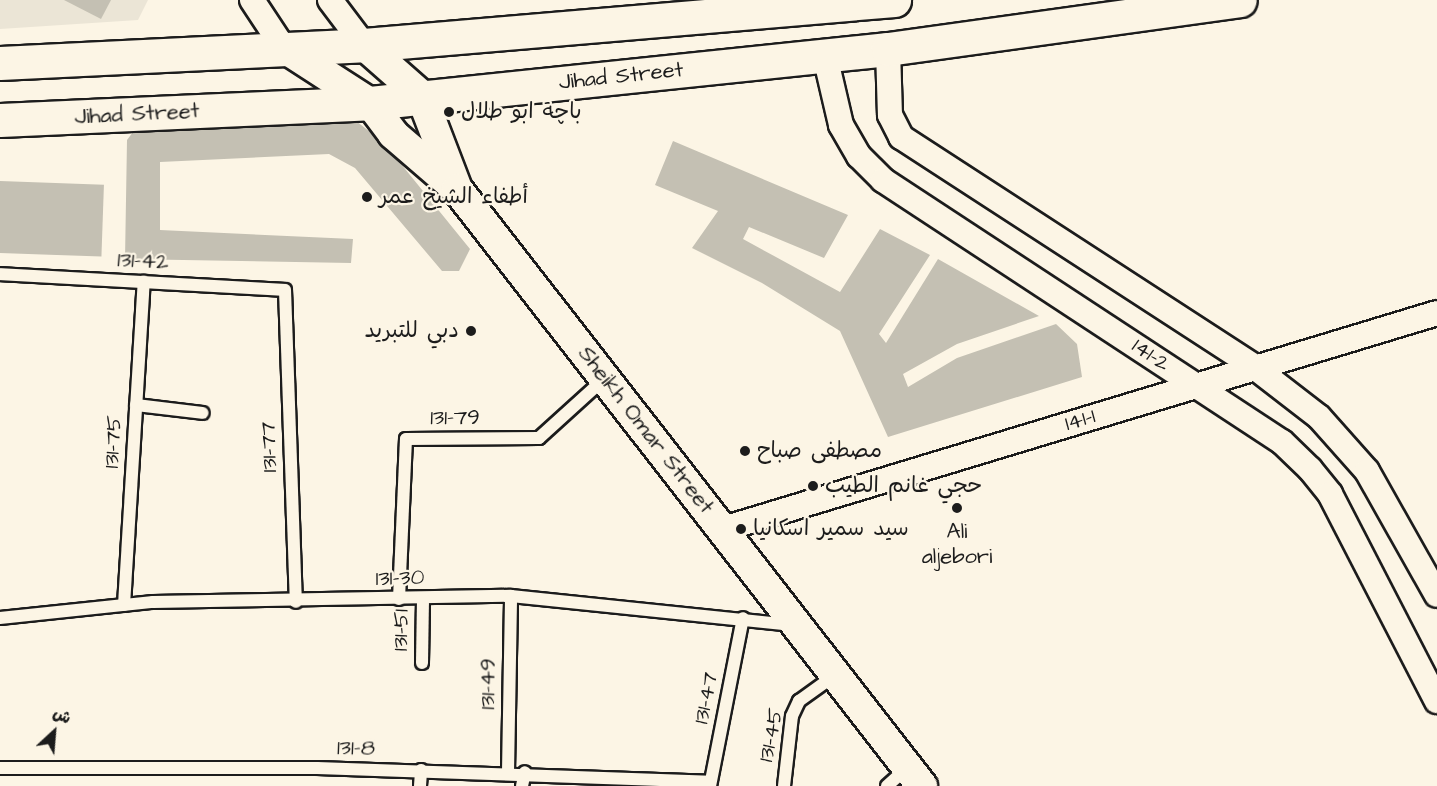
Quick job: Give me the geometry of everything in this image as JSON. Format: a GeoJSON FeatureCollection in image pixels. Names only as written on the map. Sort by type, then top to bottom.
{"type":"FeatureCollection","features":[{"type":"Feature","properties":{"kind":"main road"},"geometry":{"type":"LineString","coordinates":[[0,63],[364,45],[894,0]]}},
{"type":"Feature","properties":{"kind":"main road","name":"Jihad Street"},"geometry":{"type":"LineString","coordinates":[[0,120],[370,103],[421,95],[888,49],[1239,0]]}},
{"type":"Feature","properties":{"kind":"street"},"geometry":{"type":"LineString","coordinates":[[252,0],[283,48]]}},
{"type":"Feature","properties":{"kind":"street"},"geometry":{"type":"LineString","coordinates":[[330,0],[364,45]]}},
{"type":"Feature","properties":{"kind":"street","name":"Sheikh Omar Street"},"geometry":{"type":"LineString","coordinates":[[364,45],[421,95],[457,189]]}},
{"type":"Feature","properties":{"kind":"street","name":"Sheikh Omar Street"},"geometry":{"type":"LineString","coordinates":[[283,48],[370,103],[393,134],[457,189],[836,674],[906,780]]}},
{"type":"Feature","properties":{"kind":"street","name":"141-2"},"geometry":{"type":"LineString","coordinates":[[888,49],[890,115],[901,137],[1253,366],[1319,417],[1367,471],[1437,595]]}},
{"type":"Feature","properties":{"kind":"street","name":"141-2"},"geometry":{"type":"LineString","coordinates":[[825,56],[842,125],[859,156],[883,180],[1282,442],[1330,494],[1437,701]]}},
{"type":"Feature","properties":{"kind":"street","name":"141-1"},"geometry":{"type":"LineString","coordinates":[[723,529],[1253,366],[1437,313]]}},
{"type":"Feature","properties":{"kind":"lane","name":"131-42"},"geometry":{"type":"LineString","coordinates":[[0,274],[285,290]]}},
{"type":"Feature","properties":{"kind":"lane","name":"131-75"},"geometry":{"type":"LineString","coordinates":[[124,605],[144,282]]}},
{"type":"Feature","properties":{"kind":"lane","name":"131-77"},"geometry":{"type":"LineString","coordinates":[[285,290],[296,602]]}},
{"type":"Feature","properties":{"kind":"lane","name":"131-79"},"geometry":{"type":"LineString","coordinates":[[399,599],[406,439],[539,438],[605,378]]}},
{"type":"Feature","properties":{"kind":"lane"},"geometry":{"type":"LineString","coordinates":[[136,405],[203,412]]}},
{"type":"Feature","properties":{"kind":"lane","name":"131-30"},"geometry":{"type":"LineString","coordinates":[[0,618],[124,605],[511,596],[743,618],[800,627]]}},
{"type":"Feature","properties":{"kind":"lane","name":"131-49"},"geometry":{"type":"LineString","coordinates":[[508,772],[511,596]]}},
{"type":"Feature","properties":{"kind":"lane","name":"131-51"},"geometry":{"type":"LineString","coordinates":[[422,663],[423,599]]}},
{"type":"Feature","properties":{"kind":"lane","name":"131-47"},"geometry":{"type":"LineString","coordinates":[[710,784],[743,618]]}},
{"type":"Feature","properties":{"kind":"lane","name":"131-45"},"geometry":{"type":"LineString","coordinates":[[784,786],[792,716],[799,702],[836,674]]}},
{"type":"Feature","properties":{"kind":"lane","name":"131-8"},"geometry":{"type":"LineString","coordinates":[[0,768],[525,772],[609,781],[710,784]]}},
{"type":"Feature","properties":{"kind":"lane"},"geometry":{"type":"LineString","coordinates":[[420,786],[421,770]]}},
{"type":"Feature","properties":{"kind":"lane"},"geometry":{"type":"LineString","coordinates":[[522,786],[525,772]]}},
{"type":"Feature","properties":{"kind":"shaded area"},"geometry":{"type":"Polygon","coordinates":[[[0,0],[148,0],[138,20],[0,29],[0,0]]]}},
{"type":"Feature","properties":{"kind":"building"},"geometry":{"type":"Polygon","coordinates":[[[64,0],[111,0],[101,19],[64,0]]]}},
{"type":"Feature","properties":{"kind":"building"},"geometry":{"type":"Polygon","coordinates":[[[351,117],[384,143],[470,249],[459,271],[442,271],[355,168],[329,154],[160,162],[160,230],[353,239],[351,263],[125,259],[127,140],[133,132],[351,117]]]}},
{"type":"Feature","properties":{"kind":"building"},"geometry":{"type":"Polygon","coordinates":[[[673,141],[848,215],[824,258],[749,227],[743,239],[840,292],[880,229],[930,255],[879,334],[886,343],[938,259],[1039,316],[957,344],[903,374],[908,387],[957,358],[1056,324],[1077,344],[1082,377],[888,437],[840,331],[762,283],[692,248],[718,211],[655,185],[673,141]]]}},
{"type":"Feature","properties":{"kind":"building"},"geometry":{"type":"Polygon","coordinates":[[[0,181],[104,185],[101,257],[0,253],[0,181]]]}},
{"type":"Feature","properties":{"kind":"place","name":"باچة ابو طلال"},"geometry":{"type":"Point","coordinates":[449,112]}},
{"type":"Feature","properties":{"kind":"place","name":"أطفاء الشيخ عمر"},"geometry":{"type":"Point","coordinates":[367,197]}},
{"type":"Feature","properties":{"kind":"place","name":"دبي للتبريد"},"geometry":{"type":"Point","coordinates":[471,331]}},
{"type":"Feature","properties":{"kind":"place","name":"مصطفى صباح"},"geometry":{"type":"Point","coordinates":[745,451]}},
{"type":"Feature","properties":{"kind":"place","name":"حجي غانم الطيب"},"geometry":{"type":"Point","coordinates":[813,486]}},
{"type":"Feature","properties":{"kind":"place","name":"Ali aljebori"},"geometry":{"type":"Point","coordinates":[957,508]}},
{"type":"Feature","properties":{"kind":"place","name":"سيد سمير اسكانيا"},"geometry":{"type":"Point","coordinates":[741,529]}}]}
